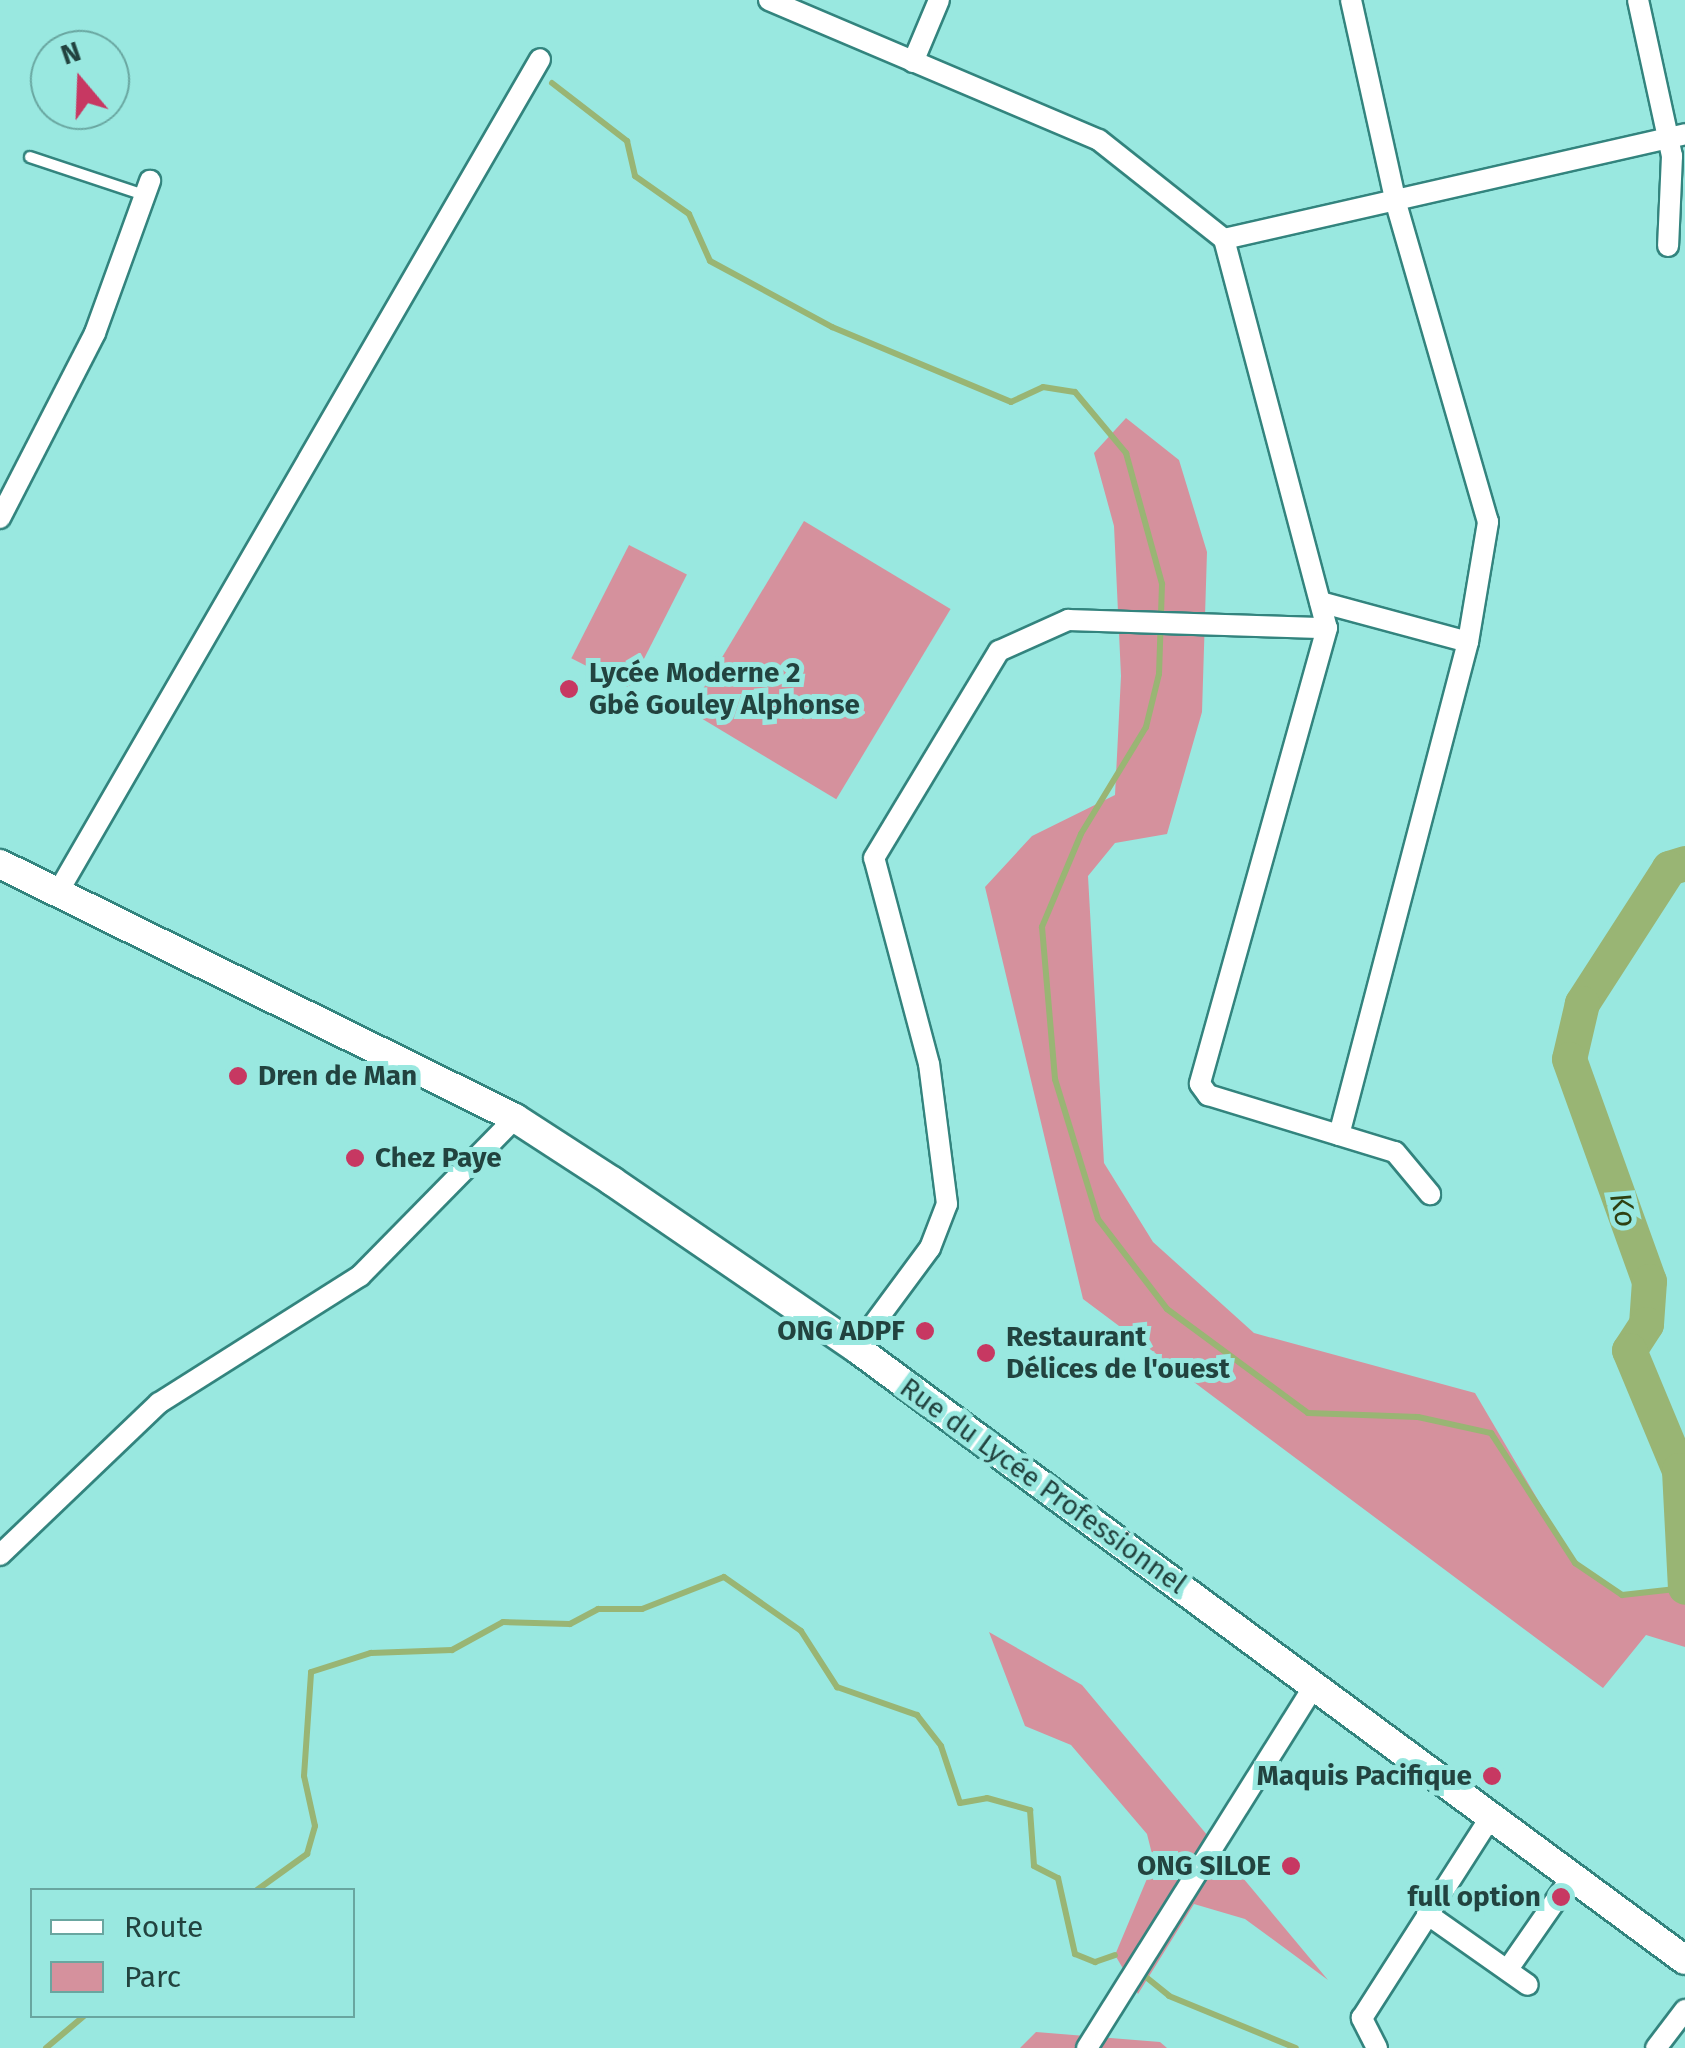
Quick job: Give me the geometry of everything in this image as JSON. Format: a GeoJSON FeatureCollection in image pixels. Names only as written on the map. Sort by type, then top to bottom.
{"type":"FeatureCollection","features":[{"type":"Feature","properties":{"kind":"main road","name":"Rue du Lycée Professionnel"},"geometry":{"type":"LineString","coordinates":[[0,864],[515,1118],[856,1348],[1685,1960]]}},
{"type":"Feature","properties":{"kind":"street"},"geometry":{"type":"LineString","coordinates":[[769,0],[1100,140],[1224,239],[1327,628],[1262,880],[1198,1072],[1208,1096],[1407,1158],[1430,1194]]}},
{"type":"Feature","properties":{"kind":"street"},"geometry":{"type":"LineString","coordinates":[[913,62],[939,0]]}},
{"type":"Feature","properties":{"kind":"street"},"geometry":{"type":"LineString","coordinates":[[1338,1134],[1468,642],[1485,500],[1396,203],[1351,0]]}},
{"type":"Feature","properties":{"kind":"street"},"geometry":{"type":"LineString","coordinates":[[1638,0],[1676,136],[1668,246]]}},
{"type":"Feature","properties":{"kind":"street"},"geometry":{"type":"LineString","coordinates":[[58,892],[540,59]]}},
{"type":"Feature","properties":{"kind":"street"},"geometry":{"type":"LineString","coordinates":[[1224,239],[1396,203],[1676,136]]}},
{"type":"Feature","properties":{"kind":"street"},"geometry":{"type":"LineString","coordinates":[[0,518],[95,333],[147,188]]}},
{"type":"Feature","properties":{"kind":"street"},"geometry":{"type":"LineString","coordinates":[[1320,602],[1468,642]]}},
{"type":"Feature","properties":{"kind":"street"},"geometry":{"type":"LineString","coordinates":[[856,1348],[930,1248],[946,1204],[929,1064],[874,858],[999,652],[1068,620],[1327,628]]}},
{"type":"Feature","properties":{"kind":"street"},"geometry":{"type":"LineString","coordinates":[[0,1554],[158,1403],[360,1276],[515,1118]]}},
{"type":"Feature","properties":{"kind":"street"},"geometry":{"type":"LineString","coordinates":[[1087,2048],[1314,1686]]}},
{"type":"Feature","properties":{"kind":"street"},"geometry":{"type":"LineString","coordinates":[[1377,2048],[1361,2032],[1362,2018],[1490,1818]]}},
{"type":"Feature","properties":{"kind":"street"},"geometry":{"type":"LineString","coordinates":[[1508,1969],[1572,1877]]}},
{"type":"Feature","properties":{"kind":"street"},"geometry":{"type":"LineString","coordinates":[[1427,1914],[1528,1985]]}},
{"type":"Feature","properties":{"kind":"street"},"geometry":{"type":"LineString","coordinates":[[1656,2048],[1685,2010]]}},
{"type":"Feature","properties":{"kind":"lane"},"geometry":{"type":"LineString","coordinates":[[30,157],[147,188]]}},
{"type":"Feature","properties":{"kind":"green space"},"geometry":{"type":"Polygon","coordinates":[[[1126,418],[1179,460],[1207,552],[1202,712],[1167,834],[1115,843],[1088,876],[1104,1163],[1153,1242],[1254,1333],[1475,1393],[1575,1563],[1622,1595],[1685,1587],[1685,1647],[1646,1635],[1603,1688],[1083,1299],[985,887],[1032,836],[1115,795],[1121,676],[1114,526],[1094,453],[1126,418]]]}},
{"type":"Feature","properties":{"kind":"green space"},"geometry":{"type":"Polygon","coordinates":[[[804,521],[951,609],[836,799],[690,711],[804,521]]]}},
{"type":"Feature","properties":{"kind":"green space"},"geometry":{"type":"Polygon","coordinates":[[[629,545],[687,575],[629,688],[571,658],[629,545]]]}},
{"type":"Feature","properties":{"kind":"green space"},"geometry":{"type":"Polygon","coordinates":[[[989,1632],[1082,1685],[1328,1980],[1245,1919],[1194,1904],[1138,1994],[1115,1955],[1154,1862],[1147,1834],[1071,1745],[1025,1726],[989,1632]]]}},
{"type":"Feature","properties":{"kind":"green space"},"geometry":{"type":"Polygon","coordinates":[[[1036,2032],[1160,2042],[1167,2048],[1020,2048],[1036,2032]]]}},
{"type":"Feature","properties":{"kind":"waterway"},"geometry":{"type":"LineString","coordinates":[[552,83],[627,141],[635,176],[689,214],[710,261],[832,327],[1011,402],[1043,387],[1075,392],[1126,453],[1162,584],[1159,674],[1146,727],[1081,834],[1042,927],[1055,1079],[1098,1219],[1167,1309],[1308,1413],[1418,1417],[1491,1433],[1575,1563],[1622,1595],[1685,1588]]}},
{"type":"Feature","properties":{"kind":"waterway","name":"Ko"},"geometry":{"type":"LineString","coordinates":[[1685,863],[1669,868],[1582,1003],[1569,1059],[1649,1281],[1646,1324],[1629,1350],[1679,1470],[1685,1587]]}},
{"type":"Feature","properties":{"kind":"waterway"},"geometry":{"type":"LineString","coordinates":[[260,1888],[307,1854],[315,1826],[304,1776],[311,1672],[371,1653],[452,1650],[503,1622],[570,1624],[598,1609],[642,1609],[724,1577],[801,1631],[837,1687],[917,1715],[941,1746],[960,1803],[987,1798],[1030,1810],[1034,1866],[1058,1878],[1075,1954],[1095,1962],[1115,1955]]}},
{"type":"Feature","properties":{"kind":"waterway"},"geometry":{"type":"LineString","coordinates":[[1141,1973],[1169,1996],[1296,2048]]}},
{"type":"Feature","properties":{"kind":"waterway"},"geometry":{"type":"LineString","coordinates":[[46,2048],[82,2018]]}},
{"type":"Feature","properties":{"kind":"place","name":"Lycée Moderne 2 Gbê Gouley Alphonse"},"geometry":{"type":"Point","coordinates":[569,689]}},
{"type":"Feature","properties":{"kind":"place","name":"Dren de Man"},"geometry":{"type":"Point","coordinates":[238,1076]}},
{"type":"Feature","properties":{"kind":"place","name":"Chez Paye"},"geometry":{"type":"Point","coordinates":[355,1158]}},
{"type":"Feature","properties":{"kind":"place","name":"ONG ADPF"},"geometry":{"type":"Point","coordinates":[925,1331]}},
{"type":"Feature","properties":{"kind":"place","name":"Restaurant Délices de l'ouest"},"geometry":{"type":"Point","coordinates":[986,1353]}},
{"type":"Feature","properties":{"kind":"place","name":"Maquis Pacifique"},"geometry":{"type":"Point","coordinates":[1492,1776]}},
{"type":"Feature","properties":{"kind":"place","name":"ONG SILOE"},"geometry":{"type":"Point","coordinates":[1291,1866]}},
{"type":"Feature","properties":{"kind":"place","name":"full option"},"geometry":{"type":"Point","coordinates":[1561,1897]}}]}
